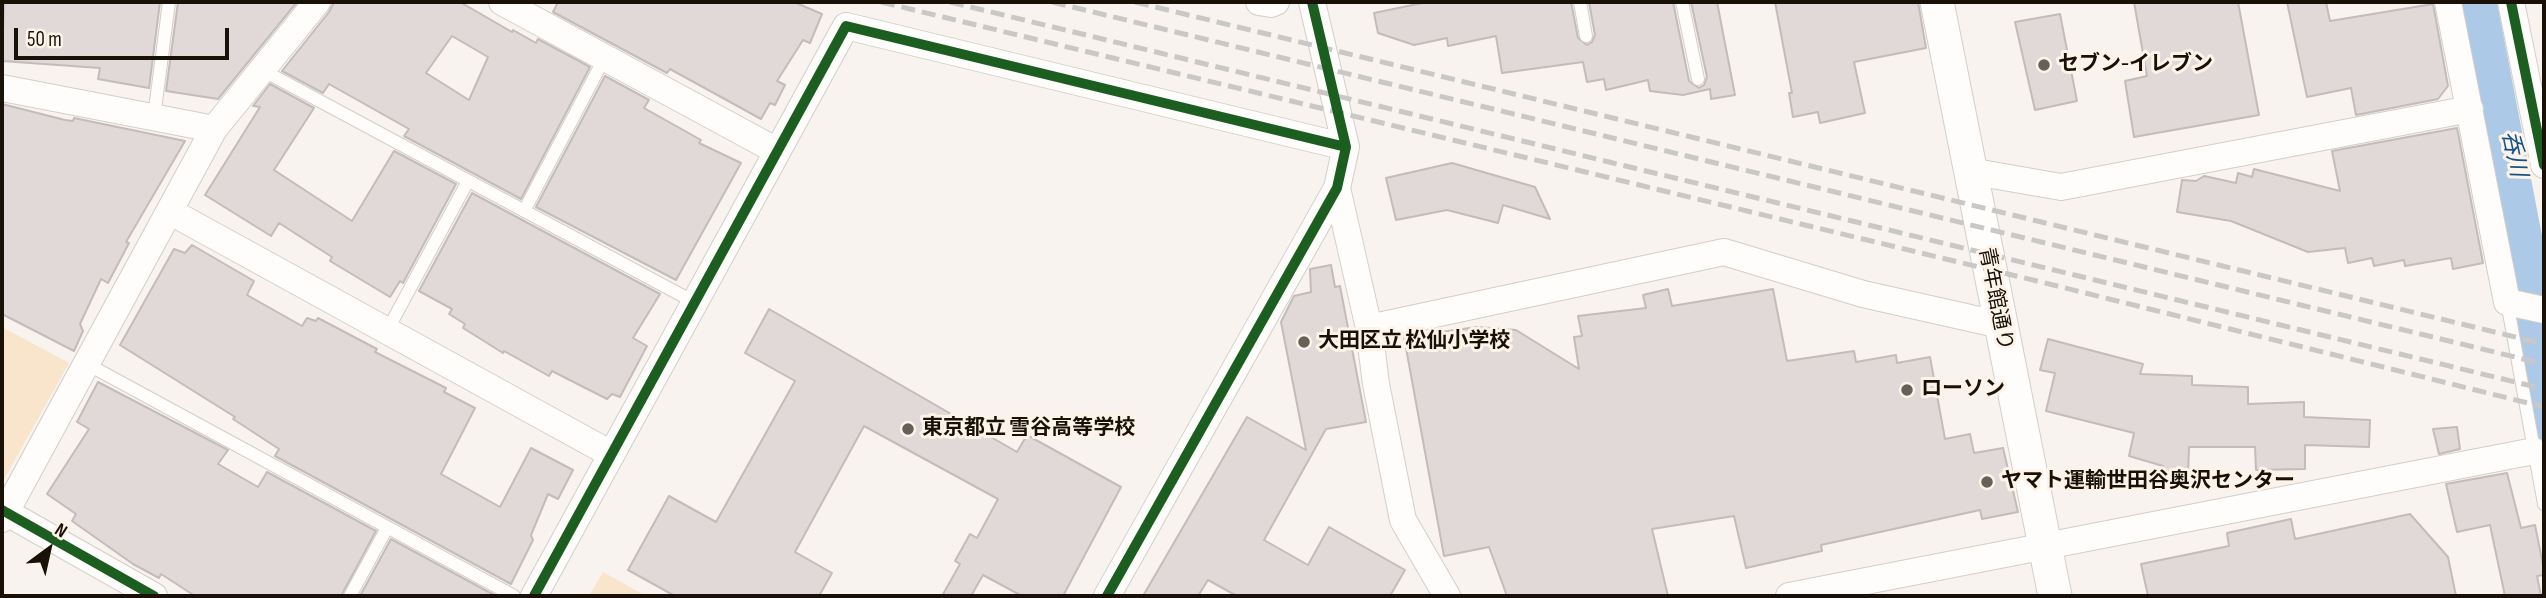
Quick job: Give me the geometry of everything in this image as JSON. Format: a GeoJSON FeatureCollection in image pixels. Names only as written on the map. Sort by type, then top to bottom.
{"type":"FeatureCollection","features":[{"type":"Feature","properties":{"kind":"street"},"geometry":{"type":"LineString","coordinates":[[154,596],[3,513],[172,212],[214,129],[317,2]]}},
{"type":"Feature","properties":{"kind":"street"},"geometry":{"type":"LineString","coordinates":[[502,2],[777,151]]}},
{"type":"Feature","properties":{"kind":"street"},"geometry":{"type":"LineString","coordinates":[[1259,2],[1271,5],[1276,2]]}},
{"type":"Feature","properties":{"kind":"street"},"geometry":{"type":"LineString","coordinates":[[1107,596],[1337,188],[1346,148],[1312,2]]}},
{"type":"Feature","properties":{"kind":"street","name":"青年館通り"},"geometry":{"type":"LineString","coordinates":[[1937,2],[2055,596]]}},
{"type":"Feature","properties":{"kind":"street"},"geometry":{"type":"LineString","coordinates":[[2448,2],[2507,302],[2544,310]]}},
{"type":"Feature","properties":{"kind":"street"},"geometry":{"type":"LineString","coordinates":[[2511,2],[2544,165]]}},
{"type":"Feature","properties":{"kind":"street"},"geometry":{"type":"LineString","coordinates":[[534,596],[846,26],[1346,148]]}},
{"type":"Feature","properties":{"kind":"street"},"geometry":{"type":"LineString","coordinates":[[2,89],[214,129]]}},
{"type":"Feature","properties":{"kind":"street"},"geometry":{"type":"LineString","coordinates":[[1969,171],[2061,187],[2470,109]]}},
{"type":"Feature","properties":{"kind":"street"},"geometry":{"type":"LineString","coordinates":[[1337,188],[1369,328],[1376,384],[1403,520],[1447,596]]}},
{"type":"Feature","properties":{"kind":"street"},"geometry":{"type":"LineString","coordinates":[[172,212],[611,454]]}},
{"type":"Feature","properties":{"kind":"street"},"geometry":{"type":"LineString","coordinates":[[1369,328],[1724,252],[1863,294],[2001,326]]}},
{"type":"Feature","properties":{"kind":"street"},"geometry":{"type":"LineString","coordinates":[[1790,596],[2534,451]]}},
{"type":"Feature","properties":{"kind":"lane"},"geometry":{"type":"LineString","coordinates":[[154,117],[169,2]]}},
{"type":"Feature","properties":{"kind":"lane"},"geometry":{"type":"LineString","coordinates":[[1580,2],[1586,36]]}},
{"type":"Feature","properties":{"kind":"lane"},"geometry":{"type":"LineString","coordinates":[[1682,2],[1698,79]]}},
{"type":"Feature","properties":{"kind":"lane"},"geometry":{"type":"LineString","coordinates":[[524,211],[605,57]]}},
{"type":"Feature","properties":{"kind":"lane"},"geometry":{"type":"LineString","coordinates":[[262,70],[696,303]]}},
{"type":"Feature","properties":{"kind":"lane"},"geometry":{"type":"LineString","coordinates":[[387,331],[468,181]]}},
{"type":"Feature","properties":{"kind":"lane"},"geometry":{"type":"LineString","coordinates":[[2507,302],[2544,505]]}},
{"type":"Feature","properties":{"kind":"lane"},"geometry":{"type":"LineString","coordinates":[[87,363],[514,596]]}},
{"type":"Feature","properties":{"kind":"lane"},"geometry":{"type":"LineString","coordinates":[[350,596],[387,528]]}},
{"type":"Feature","properties":{"kind":"shaded area"},"geometry":{"type":"Polygon","coordinates":[[[2,327],[69,363],[2,483],[2,327]]]}},
{"type":"Feature","properties":{"kind":"shaded area"},"geometry":{"type":"Polygon","coordinates":[[[603,572],[646,596],[589,596],[603,572]]]}},
{"type":"Feature","properties":{"kind":"water","name":"呑川"},"geometry":{"type":"Polygon","coordinates":[[[2454,2],[2497,2],[2544,246],[2544,504],[2534,451],[2515,302],[2454,2]]]}},
{"type":"Feature","properties":{"kind":"building"},"geometry":{"type":"Polygon","coordinates":[[[4,2],[160,2],[149,88],[98,79],[100,68],[2,61],[4,2]]]}},
{"type":"Feature","properties":{"kind":"building"},"geometry":{"type":"Polygon","coordinates":[[[178,2],[297,2],[218,99],[166,91],[178,2]]]}},
{"type":"Feature","properties":{"kind":"building"},"geometry":{"type":"Polygon","coordinates":[[[334,2],[460,2],[512,32],[513,30],[536,43],[538,39],[590,67],[521,199],[404,136],[409,129],[329,84],[323,93],[282,71],[334,2]],[[452,36],[426,73],[469,100],[488,57],[452,36]]]}},
{"type":"Feature","properties":{"kind":"building"},"geometry":{"type":"Polygon","coordinates":[[[558,2],[794,2],[822,14],[810,43],[803,40],[777,81],[785,85],[775,105],[770,103],[761,119],[670,69],[667,73],[553,12],[558,2]]]}},
{"type":"Feature","properties":{"kind":"building"},"geometry":{"type":"Polygon","coordinates":[[[1427,2],[1571,2],[1578,38],[1587,45],[1595,35],[1589,2],[1673,2],[1689,81],[1699,88],[1704,85],[1707,77],[1691,2],[1717,2],[1735,95],[1711,99],[1710,89],[1683,95],[1650,91],[1648,80],[1606,90],[1604,79],[1587,82],[1583,62],[1502,73],[1496,36],[1448,46],[1447,38],[1414,45],[1378,33],[1374,13],[1427,2]]]}},
{"type":"Feature","properties":{"kind":"building"},"geometry":{"type":"Polygon","coordinates":[[[1775,2],[1918,2],[1926,48],[1854,62],[1865,113],[1820,123],[1818,112],[1793,117],[1789,93],[1792,93],[1775,2]]]}},
{"type":"Feature","properties":{"kind":"building"},"geometry":{"type":"Polygon","coordinates":[[[2134,2],[2238,2],[2259,115],[2134,137],[2125,81],[2147,76],[2134,2]]]}},
{"type":"Feature","properties":{"kind":"building"},"geometry":{"type":"Polygon","coordinates":[[[2287,2],[2326,2],[2330,21],[2433,4],[2448,86],[2438,99],[2356,115],[2351,88],[2307,97],[2287,2]]]}},
{"type":"Feature","properties":{"kind":"building"},"geometry":{"type":"Polygon","coordinates":[[[2060,14],[2077,101],[2035,110],[2015,22],[2060,14]]]}},
{"type":"Feature","properties":{"kind":"building"},"geometry":{"type":"Polygon","coordinates":[[[605,76],[649,100],[644,108],[701,140],[699,143],[741,163],[676,280],[536,207],[605,76]]]}},
{"type":"Feature","properties":{"kind":"building"},"geometry":{"type":"Polygon","coordinates":[[[270,84],[314,108],[274,170],[352,221],[394,151],[456,184],[403,283],[400,281],[390,297],[330,261],[332,257],[279,223],[271,236],[205,195],[260,107],[253,106],[270,84]]]}},
{"type":"Feature","properties":{"kind":"building"},"geometry":{"type":"Polygon","coordinates":[[[2,104],[65,120],[73,121],[74,118],[185,141],[126,242],[129,243],[108,283],[101,279],[80,324],[83,331],[74,351],[2,314],[2,104]]]}},
{"type":"Feature","properties":{"kind":"building"},"geometry":{"type":"Polygon","coordinates":[[[2457,128],[2483,263],[2453,269],[2451,258],[2405,266],[2404,260],[2374,266],[2372,258],[2348,263],[2345,248],[2308,252],[2231,221],[2177,212],[2182,180],[2196,181],[2204,176],[2236,183],[2238,173],[2252,177],[2254,169],[2340,191],[2332,151],[2457,128]]]}},
{"type":"Feature","properties":{"kind":"building"},"geometry":{"type":"Polygon","coordinates":[[[1452,163],[1535,187],[1550,219],[1503,205],[1498,223],[1447,210],[1396,220],[1386,178],[1452,163]]]}},
{"type":"Feature","properties":{"kind":"building"},"geometry":{"type":"Polygon","coordinates":[[[472,193],[660,294],[633,338],[647,346],[620,397],[612,394],[607,399],[552,371],[549,376],[504,351],[503,353],[463,328],[465,324],[449,314],[452,309],[419,291],[472,193]]]}},
{"type":"Feature","properties":{"kind":"building"},"geometry":{"type":"Polygon","coordinates":[[[192,245],[254,281],[247,295],[302,326],[307,318],[316,321],[318,318],[377,349],[375,352],[446,388],[444,392],[475,408],[441,474],[500,507],[531,448],[573,470],[558,499],[548,494],[531,535],[533,540],[511,584],[275,456],[279,449],[233,419],[235,417],[120,345],[174,249],[185,253],[192,245]]]}},
{"type":"Feature","properties":{"kind":"building"},"geometry":{"type":"Polygon","coordinates":[[[1331,265],[1335,287],[1340,286],[1366,422],[1326,429],[1264,540],[1308,565],[1329,527],[1405,570],[1390,596],[1237,596],[1208,580],[1198,596],[1143,596],[1247,417],[1306,450],[1281,322],[1294,296],[1311,292],[1310,269],[1331,265]]]}},
{"type":"Feature","properties":{"kind":"building"},"geometry":{"type":"Polygon","coordinates":[[[1668,289],[1672,306],[1773,289],[1787,361],[1854,351],[1856,362],[1896,355],[1897,363],[1930,357],[1945,439],[1970,434],[1974,453],[2003,448],[2018,512],[1982,519],[1980,510],[1821,545],[1822,551],[1746,568],[1734,516],[1652,529],[1668,596],[1507,596],[1489,547],[1444,556],[1404,337],[1477,327],[1516,330],[1579,369],[1574,337],[1582,336],[1578,316],[1646,308],[1643,295],[1668,289]]]}},
{"type":"Feature","properties":{"kind":"building"},"geometry":{"type":"Polygon","coordinates":[[[769,309],[1017,452],[1027,435],[1121,487],[1063,596],[1022,596],[983,575],[971,596],[942,596],[960,564],[955,561],[970,534],[977,538],[998,499],[864,426],[795,552],[832,573],[819,596],[675,596],[628,570],[669,496],[716,522],[795,381],[745,353],[769,309]]]}},
{"type":"Feature","properties":{"kind":"building"},"geometry":{"type":"Polygon","coordinates":[[[2048,339],[2143,364],[2140,374],[2192,376],[2192,385],[2248,387],[2248,404],[2304,402],[2304,417],[2370,420],[2369,447],[2305,445],[2305,469],[2256,470],[2255,447],[2189,447],[2188,478],[2163,476],[2163,466],[2129,456],[2134,433],[2046,411],[2055,373],[2040,370],[2048,339]]]}},
{"type":"Feature","properties":{"kind":"building"},"geometry":{"type":"Polygon","coordinates":[[[98,382],[228,450],[218,464],[258,487],[267,472],[376,531],[341,596],[195,596],[161,574],[159,578],[133,564],[72,521],[76,514],[47,494],[89,429],[77,422],[98,382]]]}},
{"type":"Feature","properties":{"kind":"building"},"geometry":{"type":"Polygon","coordinates":[[[2457,427],[2460,449],[2439,454],[2433,429],[2457,427]]]}},
{"type":"Feature","properties":{"kind":"building"},"geometry":{"type":"Polygon","coordinates":[[[2507,473],[2521,528],[2535,525],[2544,570],[2544,575],[2537,576],[2541,596],[2505,596],[2490,525],[2457,532],[2446,484],[2507,473]]]}},
{"type":"Feature","properties":{"kind":"building"},"geometry":{"type":"Polygon","coordinates":[[[2410,514],[2448,557],[2456,596],[2148,596],[2141,564],[2229,546],[2227,533],[2291,519],[2295,539],[2410,514]]]}},
{"type":"Feature","properties":{"kind":"building"},"geometry":{"type":"Polygon","coordinates":[[[391,539],[496,596],[360,596],[391,539]]]}},
{"type":"Feature","properties":{"kind":"railway"},"geometry":{"type":"LineString","coordinates":[[881,2],[2037,281],[2544,407]]}},
{"type":"Feature","properties":{"kind":"railway"},"geometry":{"type":"LineString","coordinates":[[950,2],[2544,389]]}},
{"type":"Feature","properties":{"kind":"railway"},"geometry":{"type":"LineString","coordinates":[[1052,2],[2544,364]]}},
{"type":"Feature","properties":{"kind":"railway"},"geometry":{"type":"LineString","coordinates":[[1135,2],[2544,344]]}},
{"type":"Feature","properties":{"kind":"cycle path"},"geometry":{"type":"LineString","coordinates":[[1107,596],[1337,188],[1346,147],[1312,2]]}},
{"type":"Feature","properties":{"kind":"cycle path"},"geometry":{"type":"LineString","coordinates":[[2511,2],[2544,165]]}},
{"type":"Feature","properties":{"kind":"cycle path"},"geometry":{"type":"LineString","coordinates":[[534,596],[846,26],[1346,147]]}},
{"type":"Feature","properties":{"kind":"cycle path"},"geometry":{"type":"LineString","coordinates":[[2,510],[154,596]]}},
{"type":"Feature","properties":{"kind":"place","name":"セブン-イレブン"},"geometry":{"type":"Point","coordinates":[2044,65]}},
{"type":"Feature","properties":{"kind":"place","name":"大田区立 松仙小学校"},"geometry":{"type":"Point","coordinates":[1304,342]}},
{"type":"Feature","properties":{"kind":"place","name":"ローソン"},"geometry":{"type":"Point","coordinates":[1907,390]}},
{"type":"Feature","properties":{"kind":"place","name":"東京都立 雪谷高等学校"},"geometry":{"type":"Point","coordinates":[908,429]}},
{"type":"Feature","properties":{"kind":"place","name":"ヤマト運輸世田谷奥沢センター"},"geometry":{"type":"Point","coordinates":[1987,482]}}]}
